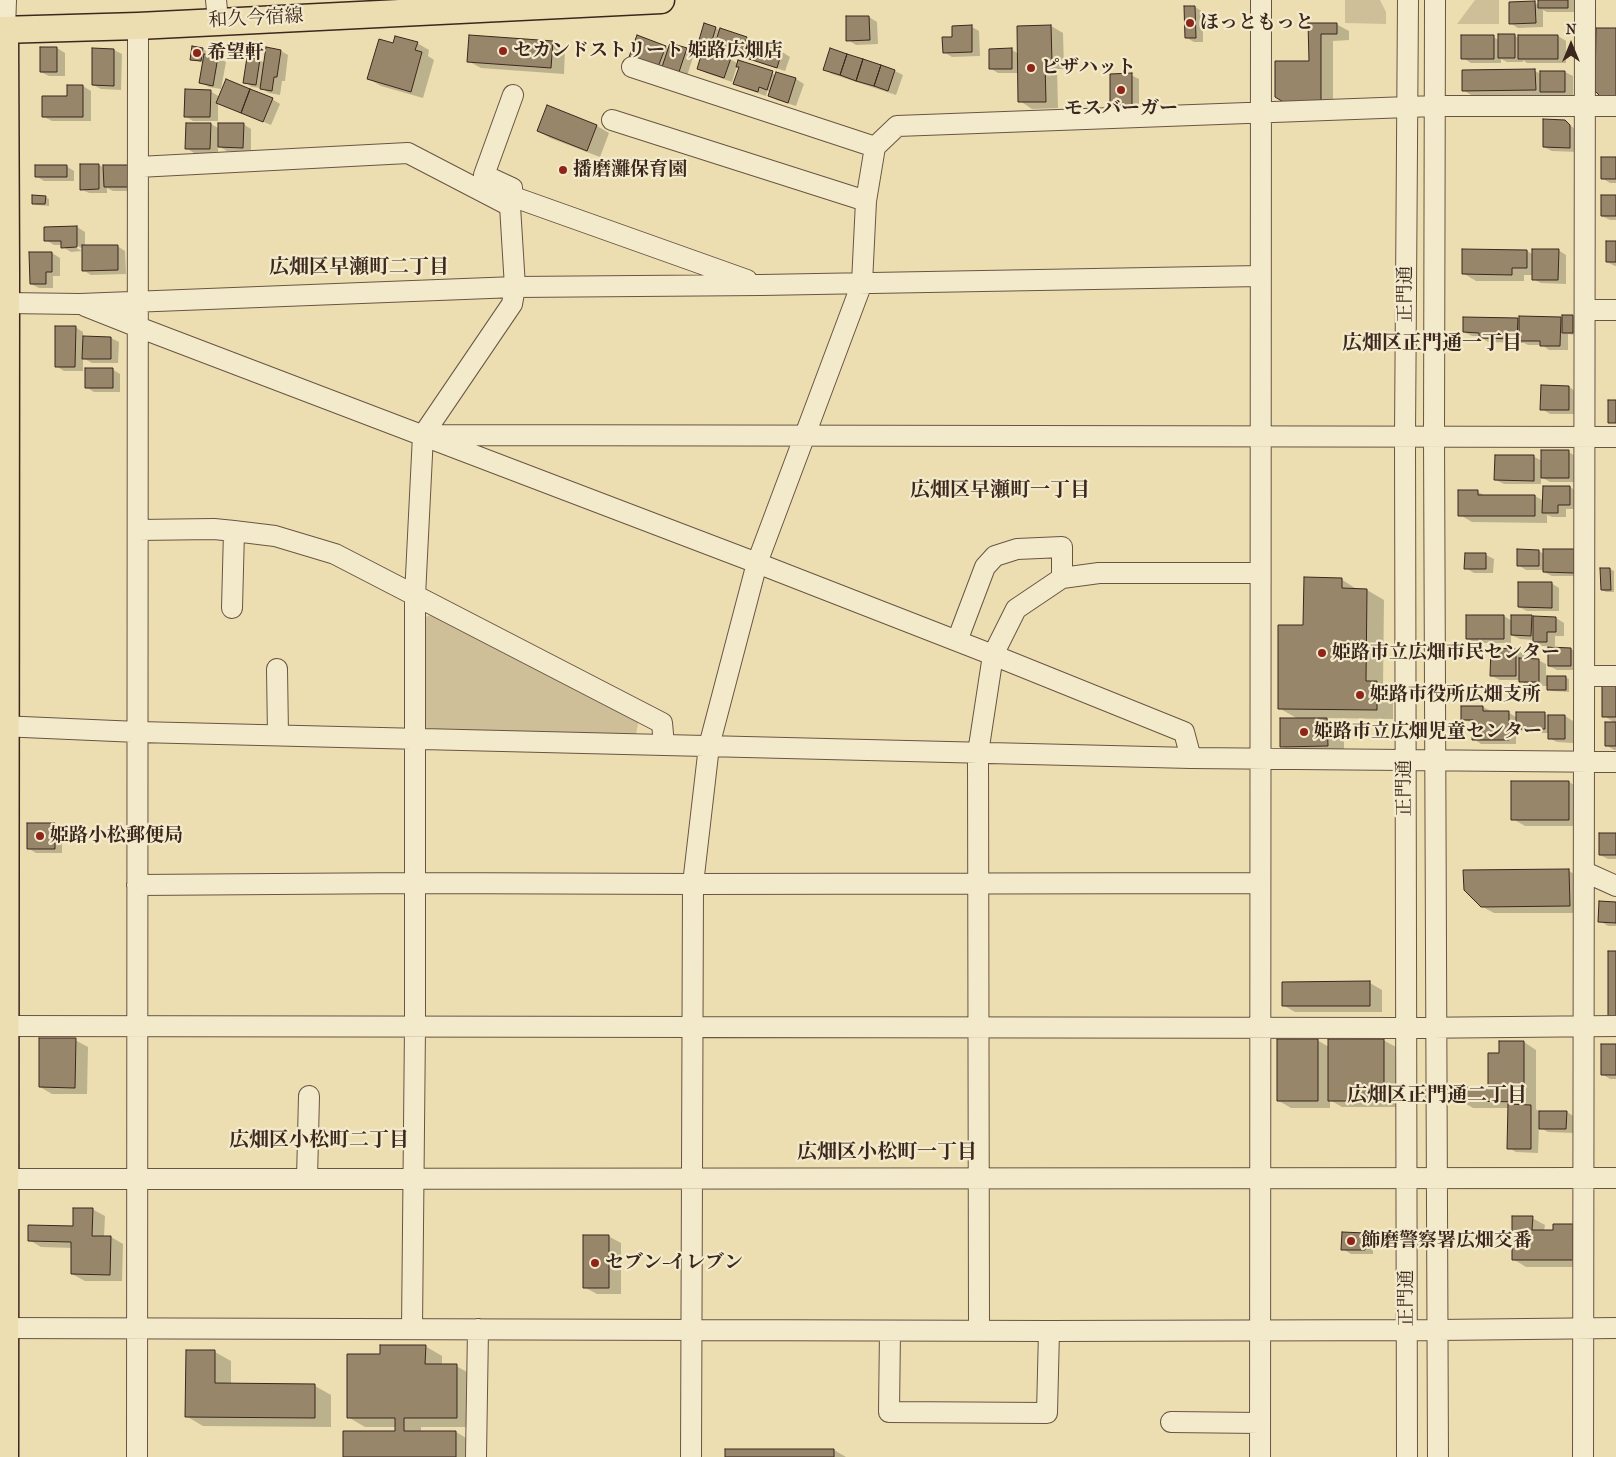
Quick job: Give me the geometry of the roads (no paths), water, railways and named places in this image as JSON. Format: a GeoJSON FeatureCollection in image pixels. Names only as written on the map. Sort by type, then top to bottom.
{"type":"FeatureCollection","features":[{"type":"Feature","properties":{"kind":"main road","name":"和久今宿線"},"geometry":{"type":"LineString","coordinates":[[2,31],[138,26],[217,10],[661,0]]}},
{"type":"Feature","properties":{"kind":"main road"},"geometry":{"type":"LineString","coordinates":[[2,31],[3,273],[6,303],[2,726],[2,1328],[4,1457]]}},
{"type":"Feature","properties":{"kind":"street"},"geometry":{"type":"LineString","coordinates":[[2,31],[6,0]]}},
{"type":"Feature","properties":{"kind":"street"},"geometry":{"type":"LineString","coordinates":[[1260,1457],[1261,0]]}},
{"type":"Feature","properties":{"kind":"street","name":"正門通"},"geometry":{"type":"LineString","coordinates":[[1407,1457],[1405,436],[1408,0]]}},
{"type":"Feature","properties":{"kind":"street","name":"正門通"},"geometry":{"type":"LineString","coordinates":[[1435,0],[1434,436],[1438,1457]]}},
{"type":"Feature","properties":{"kind":"street"},"geometry":{"type":"LineString","coordinates":[[1583,1457],[1585,0]]}},
{"type":"Feature","properties":{"kind":"street"},"geometry":{"type":"LineString","coordinates":[[137,1457],[138,26]]}},
{"type":"Feature","properties":{"kind":"street"},"geometry":{"type":"LineString","coordinates":[[632,67],[875,147]]}},
{"type":"Feature","properties":{"kind":"street"},"geometry":{"type":"LineString","coordinates":[[412,1329],[415,1026],[415,596],[423,435],[512,304],[515,287],[512,188],[484,175],[513,95]]}},
{"type":"Feature","properties":{"kind":"street"},"geometry":{"type":"LineString","coordinates":[[691,1457],[693,884],[709,746],[757,563],[862,283],[866,201],[875,147],[897,126],[1435,106],[1616,106]]}},
{"type":"Feature","properties":{"kind":"street"},"geometry":{"type":"LineString","coordinates":[[612,120],[866,201]]}},
{"type":"Feature","properties":{"kind":"street"},"geometry":{"type":"LineString","coordinates":[[138,167],[408,153],[511,201],[761,285]]}},
{"type":"Feature","properties":{"kind":"street"},"geometry":{"type":"LineString","coordinates":[[6,303],[80,304],[515,287],[761,285],[1260,276]]}},
{"type":"Feature","properties":{"kind":"street"},"geometry":{"type":"LineString","coordinates":[[80,304],[757,563],[1184,732],[1191,758]]}},
{"type":"Feature","properties":{"kind":"street"},"geometry":{"type":"LineString","coordinates":[[1584,310],[1616,310]]}},
{"type":"Feature","properties":{"kind":"street"},"geometry":{"type":"LineString","coordinates":[[423,435],[1616,436]]}},
{"type":"Feature","properties":{"kind":"street"},"geometry":{"type":"LineString","coordinates":[[138,530],[214,529],[234,531],[275,536],[335,554],[662,723],[664,745]]}},
{"type":"Feature","properties":{"kind":"street"},"geometry":{"type":"LineString","coordinates":[[232,608],[234,531]]}},
{"type":"Feature","properties":{"kind":"street"},"geometry":{"type":"LineString","coordinates":[[957,642],[985,567],[995,556],[1017,549],[1062,547],[1062,578]]}},
{"type":"Feature","properties":{"kind":"street"},"geometry":{"type":"LineString","coordinates":[[979,1331],[978,753],[993,655],[1016,609],[1062,578],[1099,572],[1260,573]]}},
{"type":"Feature","properties":{"kind":"street"},"geometry":{"type":"LineString","coordinates":[[277,669],[278,734]]}},
{"type":"Feature","properties":{"kind":"street"},"geometry":{"type":"LineString","coordinates":[[1584,676],[1616,676]]}},
{"type":"Feature","properties":{"kind":"street"},"geometry":{"type":"LineString","coordinates":[[2,726],[138,732],[1191,758],[1616,762]]}},
{"type":"Feature","properties":{"kind":"street"},"geometry":{"type":"LineString","coordinates":[[1584,872],[1616,886]]}},
{"type":"Feature","properties":{"kind":"street"},"geometry":{"type":"LineString","coordinates":[[138,886],[414,883],[1260,883]]}},
{"type":"Feature","properties":{"kind":"street"},"geometry":{"type":"LineString","coordinates":[[2,1026],[692,1028],[1437,1028],[1616,1026]]}},
{"type":"Feature","properties":{"kind":"street"},"geometry":{"type":"LineString","coordinates":[[306,1179],[309,1096]]}},
{"type":"Feature","properties":{"kind":"street"},"geometry":{"type":"LineString","coordinates":[[2,1179],[1616,1178]]}},
{"type":"Feature","properties":{"kind":"street"},"geometry":{"type":"LineString","coordinates":[[2,1328],[1049,1331],[1616,1328]]}},
{"type":"Feature","properties":{"kind":"street"},"geometry":{"type":"LineString","coordinates":[[476,1457],[478,1329]]}},
{"type":"Feature","properties":{"kind":"street"},"geometry":{"type":"LineString","coordinates":[[890,1331],[889,1412],[1048,1413],[1049,1331]]}},
{"type":"Feature","properties":{"kind":"street"},"geometry":{"type":"LineString","coordinates":[[1171,1422],[1260,1423]]}},
{"type":"Feature","properties":{"kind":"place","name":"ほっともっと"},"geometry":{"type":"Point","coordinates":[1190,23]}},
{"type":"Feature","properties":{"kind":"place","name":"セカンドストリート 姫路広畑店"},"geometry":{"type":"Point","coordinates":[503,51]}},
{"type":"Feature","properties":{"kind":"place","name":"希望軒"},"geometry":{"type":"Point","coordinates":[197,53]}},
{"type":"Feature","properties":{"kind":"place","name":"ピザハット"},"geometry":{"type":"Point","coordinates":[1031,68]}},
{"type":"Feature","properties":{"kind":"place","name":"モスバーガー"},"geometry":{"type":"Point","coordinates":[1121,90]}},
{"type":"Feature","properties":{"kind":"place","name":"播磨灘保育園"},"geometry":{"type":"Point","coordinates":[563,170]}},
{"type":"Feature","properties":{"kind":"place","name":"姫路市立広畑市民センター"},"geometry":{"type":"Point","coordinates":[1322,653]}},
{"type":"Feature","properties":{"kind":"place","name":"姫路市役所広畑支所"},"geometry":{"type":"Point","coordinates":[1360,695]}},
{"type":"Feature","properties":{"kind":"place","name":"姫路市立広畑児童センター"},"geometry":{"type":"Point","coordinates":[1304,732]}},
{"type":"Feature","properties":{"kind":"place","name":"姫路小松郵便局"},"geometry":{"type":"Point","coordinates":[40,836]}},
{"type":"Feature","properties":{"kind":"place","name":"飾磨警察署広畑交番"},"geometry":{"type":"Point","coordinates":[1351,1241]}},
{"type":"Feature","properties":{"kind":"place","name":"セブン-イレブン"},"geometry":{"type":"Point","coordinates":[595,1263]}},
{"type":"Feature","properties":{"kind":"district","name":"広畑区早瀬町二丁目"},"geometry":{"type":"Point","coordinates":[359,268]}},
{"type":"Feature","properties":{"kind":"district","name":"広畑区正門通一丁目"},"geometry":{"type":"Point","coordinates":[1432,344]}},
{"type":"Feature","properties":{"kind":"district","name":"広畑区早瀬町一丁目"},"geometry":{"type":"Point","coordinates":[1000,491]}},
{"type":"Feature","properties":{"kind":"district","name":"広畑区正門通二丁目"},"geometry":{"type":"Point","coordinates":[1437,1096]}},
{"type":"Feature","properties":{"kind":"district","name":"広畑区小松町二丁目"},"geometry":{"type":"Point","coordinates":[319,1141]}},
{"type":"Feature","properties":{"kind":"district","name":"広畑区小松町一丁目"},"geometry":{"type":"Point","coordinates":[887,1153]}}]}
